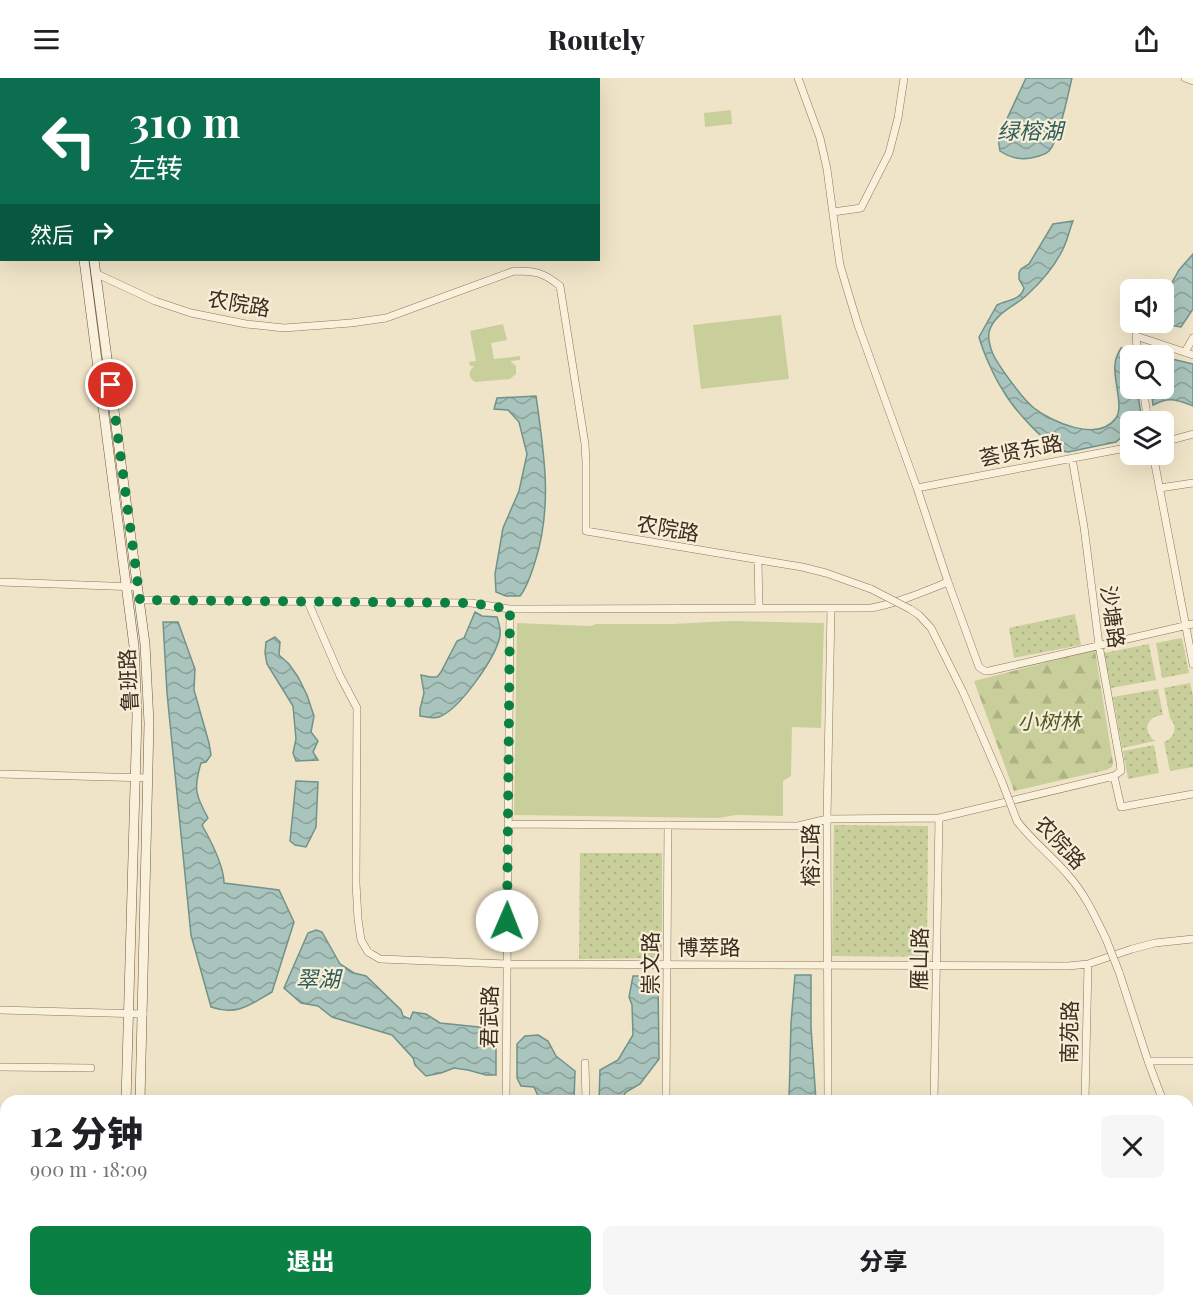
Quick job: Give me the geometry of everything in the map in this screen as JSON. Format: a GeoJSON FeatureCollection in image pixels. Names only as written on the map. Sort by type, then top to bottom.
{"type":"FeatureCollection","features":[{"type":"Feature","properties":{"kind":"main road","name":"鲁班路"},"geometry":{"type":"LineString","coordinates":[[84,261],[134,646],[137,716],[126,1095]]}},
{"type":"Feature","properties":{"kind":"main road","name":"鲁班路"},"geometry":{"type":"LineString","coordinates":[[94,261],[145,644],[149,723],[140,1095]]}},
{"type":"Feature","properties":{"kind":"street"},"geometry":{"type":"LineString","coordinates":[[798,78],[820,138],[827,169],[840,265],[858,325],[979,666],[985,671],[1189,625]]}},
{"type":"Feature","properties":{"kind":"street"},"geometry":{"type":"LineString","coordinates":[[833,212],[861,208],[889,153],[898,118],[904,78]]}},
{"type":"Feature","properties":{"kind":"street"},"geometry":{"type":"LineString","coordinates":[[1185,78],[1193,81]]}},
{"type":"Feature","properties":{"kind":"street","name":"农院路"},"geometry":{"type":"LineString","coordinates":[[95,273],[155,301],[191,313],[246,324],[284,328],[315,327],[386,318],[514,271],[530,271],[548,276],[560,286],[585,444],[586,531],[826,573],[871,589],[919,615],[931,628],[963,692],[1017,821],[1079,888],[1093,911],[1119,972],[1161,1095]]}},
{"type":"Feature","properties":{"kind":"street"},"geometry":{"type":"LineString","coordinates":[[1137,345],[1136,336],[1164,345]]}},
{"type":"Feature","properties":{"kind":"street"},"geometry":{"type":"LineString","coordinates":[[1185,352],[1193,338]]}},
{"type":"Feature","properties":{"kind":"street"},"geometry":{"type":"LineString","coordinates":[[1174,348],[1193,355]]}},
{"type":"Feature","properties":{"kind":"street"},"geometry":{"type":"LineString","coordinates":[[1174,439],[1193,434]]}},
{"type":"Feature","properties":{"kind":"street","name":"荟贤东路"},"geometry":{"type":"LineString","coordinates":[[917,488],[1120,449]]}},
{"type":"Feature","properties":{"kind":"street","name":"沙塘路"},"geometry":{"type":"LineString","coordinates":[[1072,458],[1084,527],[1099,645],[1120,762],[1121,771],[1114,776]]}},
{"type":"Feature","properties":{"kind":"street"},"geometry":{"type":"LineString","coordinates":[[1155,465],[1189,625],[1193,664]]}},
{"type":"Feature","properties":{"kind":"street"},"geometry":{"type":"LineString","coordinates":[[1160,488],[1193,483]]}},
{"type":"Feature","properties":{"kind":"street"},"geometry":{"type":"LineString","coordinates":[[758,561],[759,608]]}},
{"type":"Feature","properties":{"kind":"street"},"geometry":{"type":"LineString","coordinates":[[0,582],[138,587]]}},
{"type":"Feature","properties":{"kind":"street"},"geometry":{"type":"LineString","coordinates":[[140,600],[471,603],[510,609],[871,608],[889,605],[948,582]]}},
{"type":"Feature","properties":{"kind":"street","name":"博萃路"},"geometry":{"type":"LineString","coordinates":[[308,602],[340,676],[357,708],[356,883],[358,918],[361,940],[368,952],[380,959],[507,964],[1068,966],[1088,964],[1155,943],[1193,939]]}},
{"type":"Feature","properties":{"kind":"street","name":"榕江路"},"geometry":{"type":"LineString","coordinates":[[828,1095],[827,819],[831,608]]}},
{"type":"Feature","properties":{"kind":"street","name":"君武路"},"geometry":{"type":"LineString","coordinates":[[506,1095],[510,609]]}},
{"type":"Feature","properties":{"kind":"street"},"geometry":{"type":"LineString","coordinates":[[0,774],[148,778]]}},
{"type":"Feature","properties":{"kind":"street"},"geometry":{"type":"LineString","coordinates":[[508,824],[798,826],[827,819],[939,818],[1114,776],[1122,807],[1193,794]]}},
{"type":"Feature","properties":{"kind":"street","name":"雁山路"},"geometry":{"type":"LineString","coordinates":[[934,1095],[939,818]]}},
{"type":"Feature","properties":{"kind":"street","name":"崇文路"},"geometry":{"type":"LineString","coordinates":[[666,1095],[668,825]]}},
{"type":"Feature","properties":{"kind":"street","name":"南苑路"},"geometry":{"type":"LineString","coordinates":[[1085,1095],[1088,964]]}},
{"type":"Feature","properties":{"kind":"street"},"geometry":{"type":"LineString","coordinates":[[0,1010],[143,1014]]}},
{"type":"Feature","properties":{"kind":"street"},"geometry":{"type":"LineString","coordinates":[[1148,1061],[1193,1060]]}},
{"type":"Feature","properties":{"kind":"street"},"geometry":{"type":"LineString","coordinates":[[585,1063],[586,1095]]}},
{"type":"Feature","properties":{"kind":"street"},"geometry":{"type":"LineString","coordinates":[[0,1066],[91,1068]]}},
{"type":"Feature","properties":{"kind":"green space"},"geometry":{"type":"Polygon","coordinates":[[[731,110],[732,124],[705,127],[704,113],[731,110]]]}},
{"type":"Feature","properties":{"kind":"green space"},"geometry":{"type":"Polygon","coordinates":[[[781,315],[789,379],[701,389],[693,325],[781,315]]]}},
{"type":"Feature","properties":{"kind":"green space"},"geometry":{"type":"Polygon","coordinates":[[[503,324],[507,340],[491,343],[494,359],[520,356],[520,360],[510,361],[516,366],[516,374],[510,379],[475,382],[471,379],[470,374],[474,366],[470,366],[469,362],[476,361],[470,331],[503,324]]]}},
{"type":"Feature","properties":{"kind":"green space"},"geometry":{"type":"Polygon","coordinates":[[[1075,614],[1081,645],[1014,658],[1009,628],[1075,614]]]}},
{"type":"Feature","properties":{"kind":"green space"},"geometry":{"type":"Polygon","coordinates":[[[731,621],[824,623],[821,728],[792,727],[791,776],[783,781],[783,816],[736,815],[718,818],[514,815],[517,623],[590,626],[731,621]]]}},
{"type":"Feature","properties":{"kind":"green space"},"geometry":{"type":"Polygon","coordinates":[[[1182,638],[1189,673],[1162,678],[1156,643],[1182,638]]]}},
{"type":"Feature","properties":{"kind":"green space"},"geometry":{"type":"Polygon","coordinates":[[[1149,644],[1156,680],[1111,688],[1104,653],[1149,644]]]}},
{"type":"Feature","properties":{"kind":"green space","name":"小树林"},"geometry":{"type":"Polygon","coordinates":[[[1095,650],[1112,767],[1014,791],[974,681],[1095,650]]]}},
{"type":"Feature","properties":{"kind":"green space"},"geometry":{"type":"Polygon","coordinates":[[[1190,683],[1193,696],[1193,767],[1170,771],[1164,742],[1171,738],[1175,728],[1170,718],[1164,688],[1190,683]]]}},
{"type":"Feature","properties":{"kind":"green space"},"geometry":{"type":"Polygon","coordinates":[[[1158,689],[1163,715],[1153,718],[1147,729],[1155,741],[1122,748],[1113,697],[1158,689]]]}},
{"type":"Feature","properties":{"kind":"green space"},"geometry":{"type":"Polygon","coordinates":[[[1154,745],[1159,773],[1128,779],[1123,751],[1154,745]]]}},
{"type":"Feature","properties":{"kind":"green space"},"geometry":{"type":"Polygon","coordinates":[[[834,825],[928,826],[927,957],[832,956],[834,825]]]}},
{"type":"Feature","properties":{"kind":"green space"},"geometry":{"type":"Polygon","coordinates":[[[580,853],[662,853],[662,946],[656,958],[579,959],[580,853]]]}},
{"type":"Feature","properties":{"kind":"water","name":"绿榕湖"},"geometry":{"type":"Polygon","coordinates":[[[1026,78],[1072,78],[1063,117],[1053,146],[1043,155],[1019,159],[1000,151],[998,138],[1026,78]]]}},
{"type":"Feature","properties":{"kind":"water"},"geometry":{"type":"Polygon","coordinates":[[[1073,221],[1064,248],[1051,268],[1028,294],[1006,310],[992,325],[989,332],[991,349],[1012,382],[1030,404],[1052,419],[1087,430],[1108,425],[1116,418],[1119,400],[1115,371],[1120,350],[1120,399],[1139,399],[1141,411],[1120,411],[1120,439],[1116,442],[1068,452],[1060,450],[1042,437],[1009,399],[986,358],[979,337],[997,305],[1017,297],[1022,292],[1024,288],[1019,279],[1019,273],[1029,264],[1053,224],[1073,221]]]}},
{"type":"Feature","properties":{"kind":"water"},"geometry":{"type":"Polygon","coordinates":[[[1193,254],[1193,309],[1181,327],[1174,326],[1174,279],[1193,254]]]}},
{"type":"Feature","properties":{"kind":"water"},"geometry":{"type":"Polygon","coordinates":[[[1174,359],[1193,364],[1193,406],[1173,400],[1153,405],[1152,399],[1174,399],[1174,359]]]}},
{"type":"Feature","properties":{"kind":"water"},"geometry":{"type":"Polygon","coordinates":[[[536,396],[545,479],[541,541],[529,580],[520,596],[506,596],[496,592],[495,574],[503,528],[519,491],[527,454],[519,422],[508,410],[494,409],[497,398],[536,396]]]}},
{"type":"Feature","properties":{"kind":"water"},"geometry":{"type":"Polygon","coordinates":[[[475,612],[482,616],[497,617],[500,636],[492,656],[476,681],[457,704],[437,718],[420,716],[424,693],[421,675],[437,677],[457,641],[464,638],[475,612]]]}},
{"type":"Feature","properties":{"kind":"water"},"geometry":{"type":"Polygon","coordinates":[[[163,622],[178,622],[195,669],[194,690],[211,755],[206,762],[201,763],[197,792],[208,818],[202,825],[219,861],[224,883],[279,890],[294,922],[272,992],[236,1010],[211,1007],[191,935],[167,693],[163,622]]]}},
{"type":"Feature","properties":{"kind":"water"},"geometry":{"type":"Polygon","coordinates":[[[275,637],[280,642],[279,655],[289,664],[307,695],[314,716],[311,732],[318,741],[313,752],[318,760],[296,761],[293,753],[296,739],[293,706],[267,664],[265,653],[266,642],[275,637]]]}},
{"type":"Feature","properties":{"kind":"water"},"geometry":{"type":"Polygon","coordinates":[[[296,781],[318,782],[316,827],[306,847],[295,845],[290,841],[296,781]]]}},
{"type":"Feature","properties":{"kind":"water","name":"翠湖"},"geometry":{"type":"Polygon","coordinates":[[[316,930],[322,932],[340,964],[354,973],[366,976],[401,1010],[403,1016],[410,1019],[413,1012],[426,1014],[440,1023],[479,1027],[496,1035],[496,1075],[454,1068],[426,1076],[392,1035],[332,1017],[318,1006],[301,1003],[284,988],[308,933],[316,930]]]}},
{"type":"Feature","properties":{"kind":"water"},"geometry":{"type":"Polygon","coordinates":[[[795,975],[811,975],[811,1027],[816,1095],[789,1095],[795,975]]]}},
{"type":"Feature","properties":{"kind":"water"},"geometry":{"type":"Polygon","coordinates":[[[633,976],[656,976],[659,1059],[640,1084],[624,1095],[599,1095],[600,1070],[618,1060],[633,1035],[632,1005],[629,997],[633,976]]]}},
{"type":"Feature","properties":{"kind":"water"},"geometry":{"type":"Polygon","coordinates":[[[538,1035],[548,1041],[556,1056],[575,1071],[574,1095],[538,1095],[534,1087],[521,1086],[517,1078],[517,1044],[525,1036],[538,1035]]]}},
{"type":"Feature","properties":{"kind":"route"},"geometry":{"type":"LineString","coordinates":[[111,385],[140,600],[471,603],[510,609],[507,921]]}}]}
